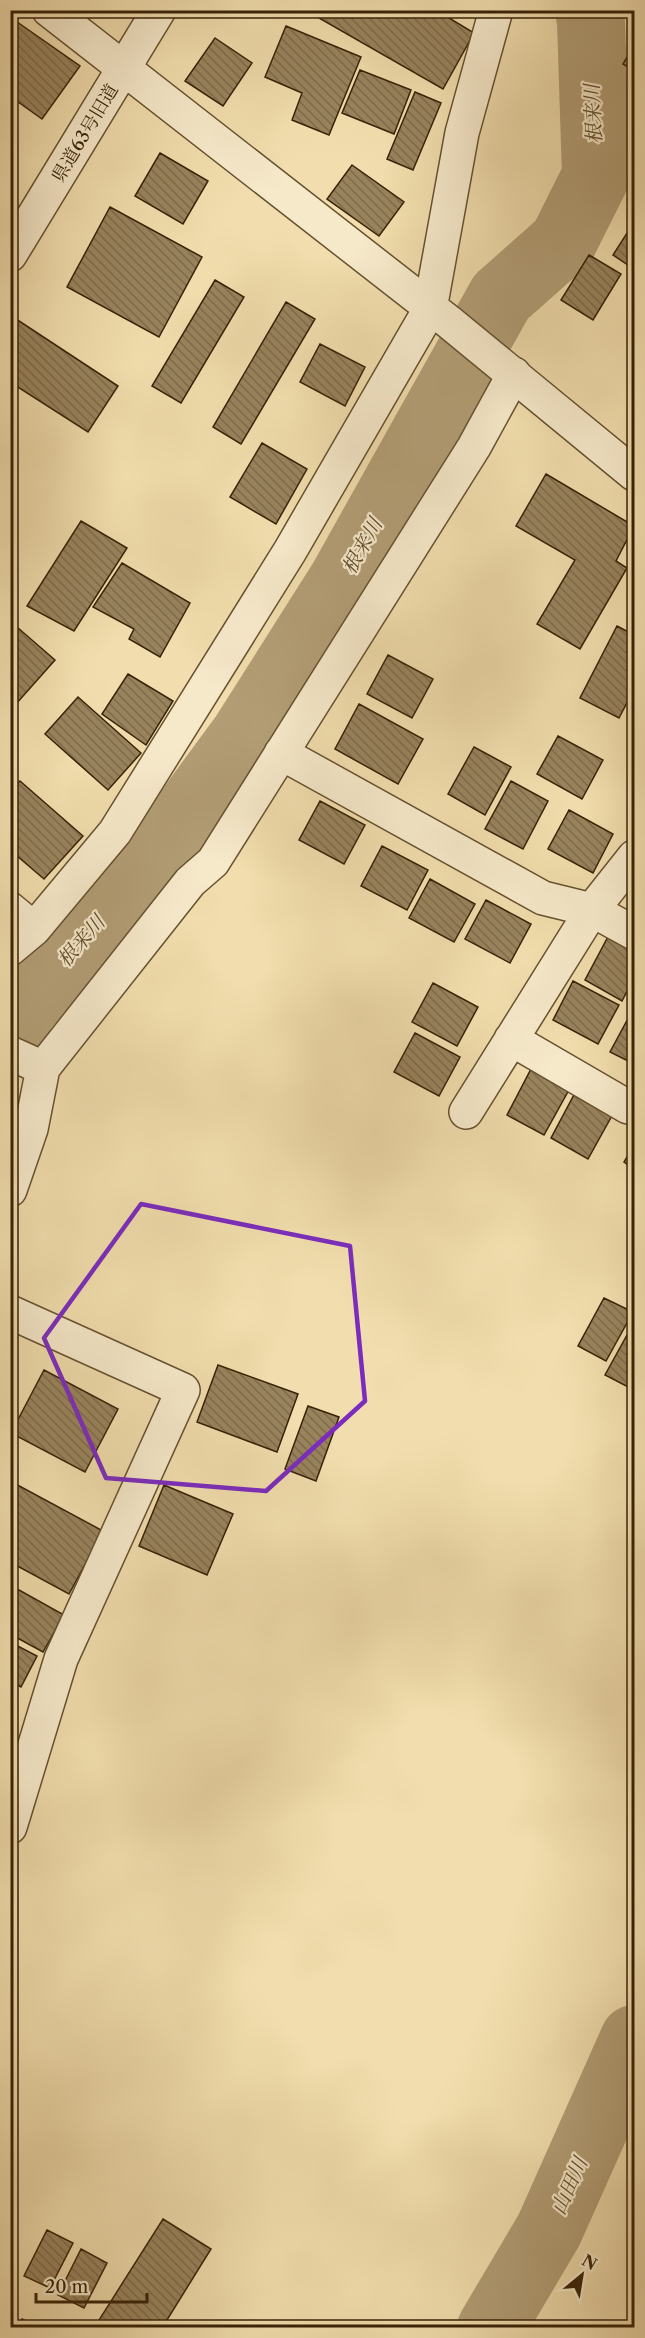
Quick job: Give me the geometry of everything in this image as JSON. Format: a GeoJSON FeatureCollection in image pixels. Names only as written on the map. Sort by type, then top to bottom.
{"type":"FeatureCollection","features":[{"type":"Feature","properties":{"kind":"street"},"geometry":{"type":"LineString","coordinates":[[49,10],[508,369],[634,474]]}},
{"type":"Feature","properties":{"kind":"street","name":"県道63号旧道"},"geometry":{"type":"LineString","coordinates":[[10,255],[159,10]]}},
{"type":"Feature","properties":{"kind":"street"},"geometry":{"type":"LineString","coordinates":[[18,929],[115,832],[440,316],[462,133],[496,10]]}},
{"type":"Feature","properties":{"kind":"street"},"geometry":{"type":"LineString","coordinates":[[10,1190],[31,1129],[28,1061],[190,882],[213,862],[474,447],[508,369]]}},
{"type":"Feature","properties":{"kind":"street"},"geometry":{"type":"LineString","coordinates":[[281,753],[543,898],[592,910],[634,933]]}},
{"type":"Feature","properties":{"kind":"street"},"geometry":{"type":"LineString","coordinates":[[466,1112],[592,910],[634,857]]}},
{"type":"Feature","properties":{"kind":"street"},"geometry":{"type":"LineString","coordinates":[[511,1039],[628,1107]]}},
{"type":"Feature","properties":{"kind":"street"},"geometry":{"type":"LineString","coordinates":[[10,1312],[183,1390],[61,1659],[10,1827]]}},
{"type":"Feature","properties":{"kind":"highlighted area"},"geometry":{"type":"Polygon","coordinates":[[[141,1204],[350,1246],[365,1401],[266,1491],[106,1478],[44,1338],[141,1204]]]}},
{"type":"Feature","properties":{"kind":"building"},"geometry":{"type":"Polygon","coordinates":[[[305,10],[436,10],[474,33],[443,89],[305,10]]]}},
{"type":"Feature","properties":{"kind":"building"},"geometry":{"type":"Polygon","coordinates":[[[10,17],[80,66],[42,119],[10,96],[10,17]]]}},
{"type":"Feature","properties":{"kind":"building"},"geometry":{"type":"Polygon","coordinates":[[[286,26],[361,57],[329,135],[292,120],[302,93],[265,77],[286,26]]]}},
{"type":"Feature","properties":{"kind":"building"},"geometry":{"type":"Polygon","coordinates":[[[215,38],[252,63],[223,106],[185,81],[215,38]]]}},
{"type":"Feature","properties":{"kind":"building"},"geometry":{"type":"Polygon","coordinates":[[[634,45],[634,71],[623,64],[634,45]]]}},
{"type":"Feature","properties":{"kind":"building"},"geometry":{"type":"Polygon","coordinates":[[[360,70],[411,90],[394,134],[342,113],[360,70]]]}},
{"type":"Feature","properties":{"kind":"building"},"geometry":{"type":"Polygon","coordinates":[[[415,92],[441,103],[413,170],[387,159],[415,92]]]}},
{"type":"Feature","properties":{"kind":"building"},"geometry":{"type":"Polygon","coordinates":[[[160,153],[208,181],[183,224],[135,196],[160,153]]]}},
{"type":"Feature","properties":{"kind":"building"},"geometry":{"type":"Polygon","coordinates":[[[352,165],[404,202],[379,236],[327,199],[352,165]]]}},
{"type":"Feature","properties":{"kind":"building"},"geometry":{"type":"Polygon","coordinates":[[[110,207],[202,257],[159,337],[67,287],[110,207]]]}},
{"type":"Feature","properties":{"kind":"building"},"geometry":{"type":"Polygon","coordinates":[[[634,222],[634,269],[613,255],[634,222]]]}},
{"type":"Feature","properties":{"kind":"building"},"geometry":{"type":"Polygon","coordinates":[[[589,255],[621,274],[593,320],[561,300],[589,255]]]}},
{"type":"Feature","properties":{"kind":"building"},"geometry":{"type":"Polygon","coordinates":[[[215,280],[244,297],[181,403],[152,386],[215,280]]]}},
{"type":"Feature","properties":{"kind":"building"},"geometry":{"type":"Polygon","coordinates":[[[286,302],[315,319],[241,444],[213,427],[286,302]]]}},
{"type":"Feature","properties":{"kind":"building"},"geometry":{"type":"Polygon","coordinates":[[[16,319],[118,386],[88,432],[10,382],[10,328],[16,319]]]}},
{"type":"Feature","properties":{"kind":"building"},"geometry":{"type":"Polygon","coordinates":[[[320,344],[365,367],[345,406],[300,382],[320,344]]]}},
{"type":"Feature","properties":{"kind":"building"},"geometry":{"type":"Polygon","coordinates":[[[262,443],[307,469],[276,524],[230,497],[262,443]]]}},
{"type":"Feature","properties":{"kind":"building"},"geometry":{"type":"Polygon","coordinates":[[[546,474],[634,526],[616,561],[627,568],[580,649],[537,624],[575,560],[516,526],[546,474]]]}},
{"type":"Feature","properties":{"kind":"building"},"geometry":{"type":"Polygon","coordinates":[[[81,521],[127,548],[74,631],[27,606],[81,521]]]}},
{"type":"Feature","properties":{"kind":"building"},"geometry":{"type":"Polygon","coordinates":[[[122,563],[190,603],[160,657],[129,639],[134,629],[93,607],[122,563]]]}},
{"type":"Feature","properties":{"kind":"building"},"geometry":{"type":"Polygon","coordinates":[[[10,621],[55,660],[16,704],[10,698],[10,621]]]}},
{"type":"Feature","properties":{"kind":"building"},"geometry":{"type":"Polygon","coordinates":[[[617,626],[634,635],[634,689],[619,718],[580,698],[617,626]]]}},
{"type":"Feature","properties":{"kind":"building"},"geometry":{"type":"Polygon","coordinates":[[[388,655],[433,679],[412,718],[367,694],[388,655]]]}},
{"type":"Feature","properties":{"kind":"building"},"geometry":{"type":"Polygon","coordinates":[[[128,674],[173,701],[146,745],[102,714],[128,674]]]}},
{"type":"Feature","properties":{"kind":"building"},"geometry":{"type":"Polygon","coordinates":[[[78,697],[141,753],[108,790],[45,734],[78,697]]]}},
{"type":"Feature","properties":{"kind":"building"},"geometry":{"type":"Polygon","coordinates":[[[359,704],[423,739],[398,784],[335,749],[359,704]]]}},
{"type":"Feature","properties":{"kind":"building"},"geometry":{"type":"Polygon","coordinates":[[[558,736],[603,760],[582,799],[537,774],[558,736]]]}},
{"type":"Feature","properties":{"kind":"building"},"geometry":{"type":"Polygon","coordinates":[[[474,747],[511,767],[485,815],[448,794],[474,747]]]}},
{"type":"Feature","properties":{"kind":"building"},"geometry":{"type":"Polygon","coordinates":[[[20,781],[83,836],[44,879],[10,850],[10,791],[20,781]]]}},
{"type":"Feature","properties":{"kind":"building"},"geometry":{"type":"Polygon","coordinates":[[[511,781],[548,801],[523,849],[485,829],[511,781]]]}},
{"type":"Feature","properties":{"kind":"building"},"geometry":{"type":"Polygon","coordinates":[[[320,801],[365,825],[344,864],[299,840],[320,801]]]}},
{"type":"Feature","properties":{"kind":"building"},"geometry":{"type":"Polygon","coordinates":[[[569,810],[613,834],[593,873],[548,849],[569,810]]]}},
{"type":"Feature","properties":{"kind":"building"},"geometry":{"type":"Polygon","coordinates":[[[382,846],[428,870],[407,910],[361,886],[382,846]]]}},
{"type":"Feature","properties":{"kind":"building"},"geometry":{"type":"Polygon","coordinates":[[[430,879],[475,904],[454,942],[409,918],[430,879]]]}},
{"type":"Feature","properties":{"kind":"building"},"geometry":{"type":"Polygon","coordinates":[[[486,900],[531,924],[510,963],[465,939],[486,900]]]}},
{"type":"Feature","properties":{"kind":"building"},"geometry":{"type":"Polygon","coordinates":[[[610,933],[634,946],[634,978],[622,1001],[585,980],[610,933]]]}},
{"type":"Feature","properties":{"kind":"building"},"geometry":{"type":"Polygon","coordinates":[[[573,981],[619,1005],[598,1044],[553,1020],[573,981]]]}},
{"type":"Feature","properties":{"kind":"building"},"geometry":{"type":"Polygon","coordinates":[[[433,983],[478,1007],[457,1046],[412,1022],[433,983]]]}},
{"type":"Feature","properties":{"kind":"building"},"geometry":{"type":"Polygon","coordinates":[[[631,1013],[634,1015],[634,1064],[610,1052],[631,1013]]]}},
{"type":"Feature","properties":{"kind":"building"},"geometry":{"type":"Polygon","coordinates":[[[415,1033],[460,1057],[439,1096],[394,1072],[415,1033]]]}},
{"type":"Feature","properties":{"kind":"building"},"geometry":{"type":"Polygon","coordinates":[[[532,1067],[570,1088],[544,1135],[507,1115],[532,1067]]]}},
{"type":"Feature","properties":{"kind":"building"},"geometry":{"type":"Polygon","coordinates":[[[576,1091],[614,1112],[588,1159],[551,1138],[576,1091]]]}},
{"type":"Feature","properties":{"kind":"building"},"geometry":{"type":"Polygon","coordinates":[[[634,1145],[634,1169],[624,1162],[634,1145]]]}},
{"type":"Feature","properties":{"kind":"building"},"geometry":{"type":"Polygon","coordinates":[[[604,1298],[633,1312],[606,1361],[578,1346],[604,1298]]]}},
{"type":"Feature","properties":{"kind":"building"},"geometry":{"type":"Polygon","coordinates":[[[632,1326],[634,1328],[634,1390],[605,1375],[632,1326]]]}},
{"type":"Feature","properties":{"kind":"building"},"geometry":{"type":"Polygon","coordinates":[[[218,1365],[298,1394],[277,1452],[197,1422],[218,1365]]]}},
{"type":"Feature","properties":{"kind":"building"},"geometry":{"type":"Polygon","coordinates":[[[44,1370],[118,1409],[85,1472],[11,1433],[44,1370]]]}},
{"type":"Feature","properties":{"kind":"building"},"geometry":{"type":"Polygon","coordinates":[[[308,1406],[339,1417],[316,1481],[285,1469],[308,1406]]]}},
{"type":"Feature","properties":{"kind":"building"},"geometry":{"type":"Polygon","coordinates":[[[10,1481],[103,1531],[69,1594],[10,1562],[10,1481]]]}},
{"type":"Feature","properties":{"kind":"building"},"geometry":{"type":"Polygon","coordinates":[[[164,1485],[233,1514],[207,1575],[139,1546],[164,1485]]]}},
{"type":"Feature","properties":{"kind":"building"},"geometry":{"type":"Polygon","coordinates":[[[10,1585],[64,1615],[43,1652],[10,1634],[10,1585]]]}},
{"type":"Feature","properties":{"kind":"building"},"geometry":{"type":"Polygon","coordinates":[[[10,1642],[37,1656],[21,1687],[10,1681],[10,1642]]]}},
{"type":"Feature","properties":{"kind":"building"},"geometry":{"type":"Polygon","coordinates":[[[163,2219],[211,2249],[162,2328],[94,2328],[163,2219]]]}},
{"type":"Feature","properties":{"kind":"building"},"geometry":{"type":"Polygon","coordinates":[[[47,2230],[73,2243],[50,2288],[24,2276],[47,2230]]]}},
{"type":"Feature","properties":{"kind":"building"},"geometry":{"type":"Polygon","coordinates":[[[81,2249],[107,2263],[84,2308],[58,2295],[81,2249]]]}},
{"type":"Feature","properties":{"kind":"building"},"geometry":{"type":"Polygon","coordinates":[[[22,2319],[40,2328],[18,2328],[22,2319]]]}},
{"type":"Feature","properties":{"kind":"waterway","name":"根来川"},"geometry":{"type":"LineString","coordinates":[[10,1038],[22,1010],[157,854],[245,734],[342,581],[501,297],[563,242],[596,176],[589,10]]}},
{"type":"Feature","properties":{"kind":"waterway","name":"山田川"},"geometry":{"type":"LineString","coordinates":[[491,2328],[549,2230],[634,2039]]}}]}
